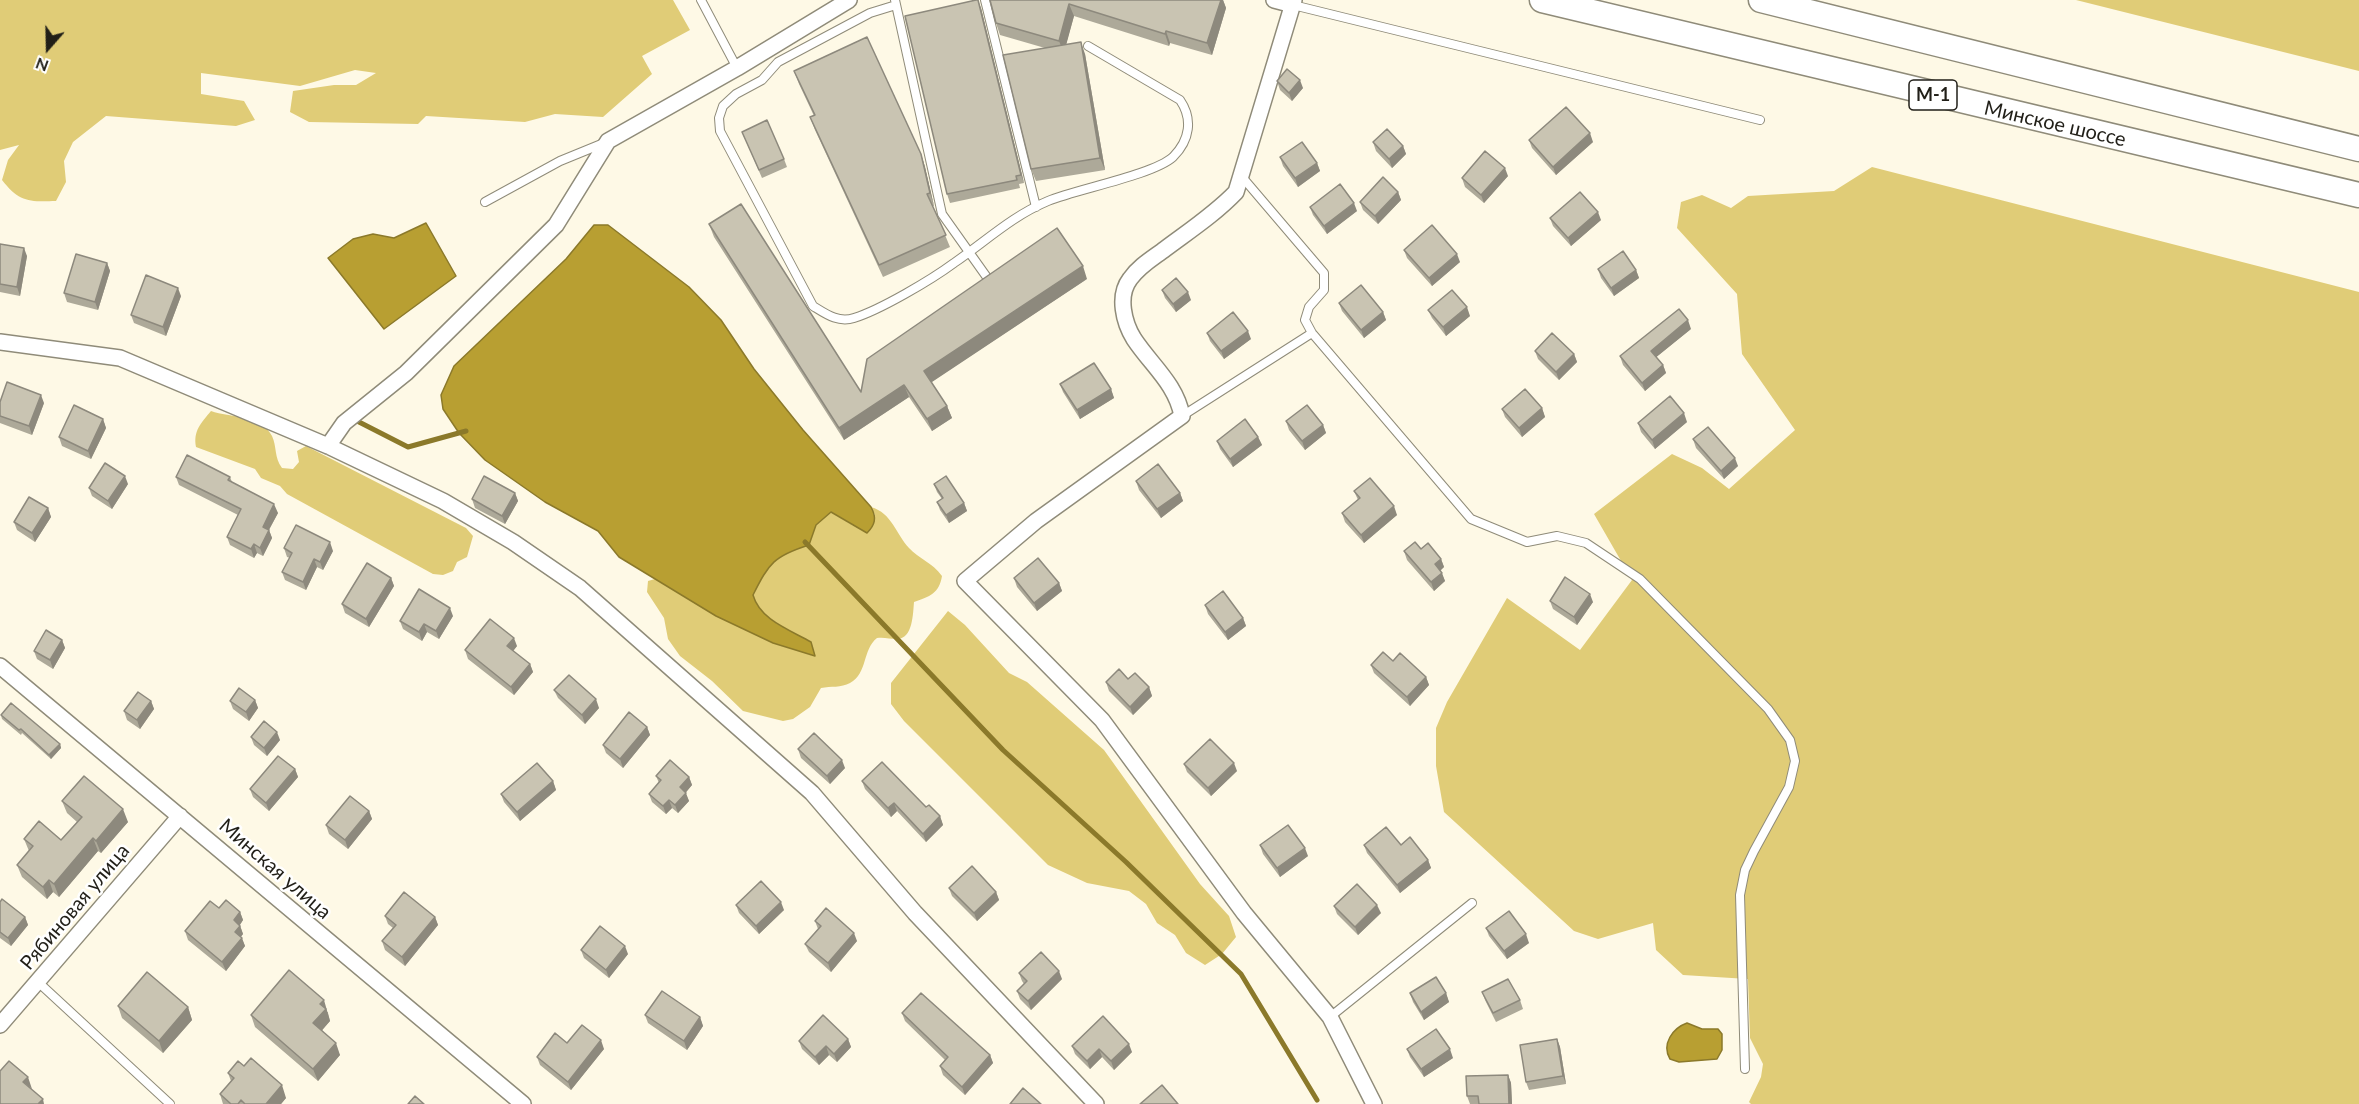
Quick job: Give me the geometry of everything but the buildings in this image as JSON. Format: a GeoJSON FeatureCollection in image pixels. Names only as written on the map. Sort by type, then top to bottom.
{"type":"FeatureCollection","features":[{"type":"Feature","properties":{"kind":"highway","name":"Минское шоссе"},"geometry":{"type":"LineString","coordinates":[[1542,0],[2359,195]]}},
{"type":"Feature","properties":{"kind":"highway"},"geometry":{"type":"LineString","coordinates":[[1761,0],[2359,149]]}},
{"type":"Feature","properties":{"kind":"street"},"geometry":{"type":"LineString","coordinates":[[1274,0],[1294,3],[1236,192],[1222,207],[1140,268],[1128,280],[1124,298],[1123,315],[1133,338],[1178,397],[1182,416],[1036,520],[965,580],[1102,720],[1244,913],[1330,1017],[1374,1104]]}},
{"type":"Feature","properties":{"kind":"street"},"geometry":{"type":"LineString","coordinates":[[328,446],[344,423],[406,373],[556,225],[608,141],[737,68],[843,1]]}},
{"type":"Feature","properties":{"kind":"street"},"geometry":{"type":"LineString","coordinates":[[0,342],[120,358],[328,446],[453,506],[513,542],[601,604],[812,793],[915,913],[1096,1104]]}},
{"type":"Feature","properties":{"kind":"street","name":"Минская улица"},"geometry":{"type":"LineString","coordinates":[[0,666],[523,1104]]}},
{"type":"Feature","properties":{"kind":"street","name":"Рябиновая улица"},"geometry":{"type":"LineString","coordinates":[[0,1025],[180,816]]}},
{"type":"Feature","properties":{"kind":"lane"},"geometry":{"type":"LineString","coordinates":[[701,0],[737,68]]}},
{"type":"Feature","properties":{"kind":"lane"},"geometry":{"type":"LineString","coordinates":[[985,0],[1036,207]]}},
{"type":"Feature","properties":{"kind":"lane"},"geometry":{"type":"LineString","coordinates":[[991,283],[968,251],[942,214],[895,3],[870,13],[778,62],[762,80],[736,94],[723,106],[719,118],[720,131],[813,306],[832,319],[851,319],[868,313],[954,264],[968,251],[1014,217],[1036,207],[1142,172],[1172,158],[1184,142],[1189,128],[1188,113],[1179,100],[1088,46]]}},
{"type":"Feature","properties":{"kind":"lane"},"geometry":{"type":"LineString","coordinates":[[1294,3],[1760,120]]}},
{"type":"Feature","properties":{"kind":"lane"},"geometry":{"type":"LineString","coordinates":[[485,202],[560,161],[608,141]]}},
{"type":"Feature","properties":{"kind":"lane"},"geometry":{"type":"LineString","coordinates":[[1242,178],[1324,273],[1324,290],[1309,307],[1305,320],[1312,333],[1470,519],[1527,542],[1557,536],[1586,543],[1640,579],[1767,709],[1790,740],[1795,761],[1789,787],[1745,870],[1740,895],[1745,1069]]}},
{"type":"Feature","properties":{"kind":"lane"},"geometry":{"type":"LineString","coordinates":[[1182,416],[1312,333]]}},
{"type":"Feature","properties":{"kind":"lane"},"geometry":{"type":"LineString","coordinates":[[1330,1017],[1472,903]]}},
{"type":"Feature","properties":{"kind":"lane"},"geometry":{"type":"LineString","coordinates":[[38,982],[170,1104]]}},
{"type":"Feature","properties":{"kind":"shaded area"},"geometry":{"type":"Polygon","coordinates":[[[0,0],[673,0],[690,30],[642,56],[652,74],[603,117],[555,114],[525,122],[426,116],[418,124],[309,122],[290,112],[293,91],[334,85],[356,85],[376,73],[355,70],[300,86],[201,73],[201,94],[244,101],[255,120],[236,126],[106,116],[73,142],[64,161],[66,182],[56,201],[32,201],[19,197],[2,180],[8,160],[19,145],[0,150],[0,0]]]}},
{"type":"Feature","properties":{"kind":"shaded area"},"geometry":{"type":"Polygon","coordinates":[[[2076,0],[2359,0],[2359,71],[2076,0]]]}},
{"type":"Feature","properties":{"kind":"shaded area"},"geometry":{"type":"Polygon","coordinates":[[[1872,167],[2359,292],[2359,1104],[1751,1104],[1749,1102],[1761,1077],[1763,1064],[1750,1038],[1748,979],[1683,975],[1656,950],[1653,923],[1598,939],[1574,931],[1444,812],[1436,766],[1436,728],[1447,702],[1507,598],[1580,650],[1632,580],[1594,514],[1672,454],[1702,468],[1729,489],[1795,430],[1742,354],[1737,294],[1677,228],[1681,202],[1702,195],[1731,208],[1748,196],[1834,191],[1872,167]]]}},
{"type":"Feature","properties":{"kind":"shaded area"},"geometry":{"type":"Polygon","coordinates":[[[426,223],[456,276],[384,329],[328,258],[353,239],[373,234],[394,238],[426,223]]]}},
{"type":"Feature","properties":{"kind":"shaded area"},"geometry":{"type":"Polygon","coordinates":[[[594,225],[608,225],[689,287],[721,320],[754,369],[803,430],[871,507],[874,521],[867,533],[831,512],[816,525],[809,545],[788,553],[774,562],[753,595],[757,604],[769,618],[811,642],[815,656],[773,643],[716,616],[619,557],[598,531],[545,502],[485,460],[459,433],[443,409],[441,395],[454,366],[566,259],[594,225]]]}},
{"type":"Feature","properties":{"kind":"shaded area"},"geometry":{"type":"Polygon","coordinates":[[[211,411],[253,420],[267,429],[272,436],[282,468],[293,469],[299,462],[297,451],[306,446],[466,528],[473,536],[467,557],[457,562],[453,571],[443,575],[433,574],[287,494],[280,486],[261,478],[255,469],[196,447],[197,432],[211,411]]]}},
{"type":"Feature","properties":{"kind":"shaded area"},"geometry":{"type":"Polygon","coordinates":[[[871,507],[884,514],[909,548],[942,576],[939,587],[933,594],[914,602],[911,625],[906,635],[897,639],[877,638],[872,643],[856,679],[843,686],[821,688],[810,707],[793,719],[783,721],[743,711],[712,681],[680,656],[668,639],[664,618],[647,592],[648,581],[655,579],[732,622],[814,656],[811,642],[769,618],[757,604],[753,595],[774,562],[788,553],[809,545],[816,525],[831,512],[854,526],[875,515],[871,507]]]}},
{"type":"Feature","properties":{"kind":"shaded area"},"geometry":{"type":"Polygon","coordinates":[[[948,611],[965,625],[1009,673],[1027,682],[1104,750],[1200,884],[1229,916],[1236,937],[1222,954],[1205,965],[1186,953],[1175,935],[1157,923],[1146,904],[1129,891],[1087,883],[1048,865],[904,721],[891,704],[891,683],[948,611]]]}},
{"type":"Feature","properties":{"kind":"shaded area"},"geometry":{"type":"Polygon","coordinates":[[[1687,1023],[1702,1029],[1718,1029],[1722,1034],[1722,1050],[1717,1059],[1679,1062],[1670,1059],[1667,1048],[1670,1037],[1687,1023]]]}},
{"type":"Feature","properties":{"kind":"waterway"},"geometry":{"type":"LineString","coordinates":[[359,422],[408,447],[466,431]]}},
{"type":"Feature","properties":{"kind":"waterway"},"geometry":{"type":"LineString","coordinates":[[805,542],[1003,750],[1126,862],[1241,974],[1317,1100]]}}]}
